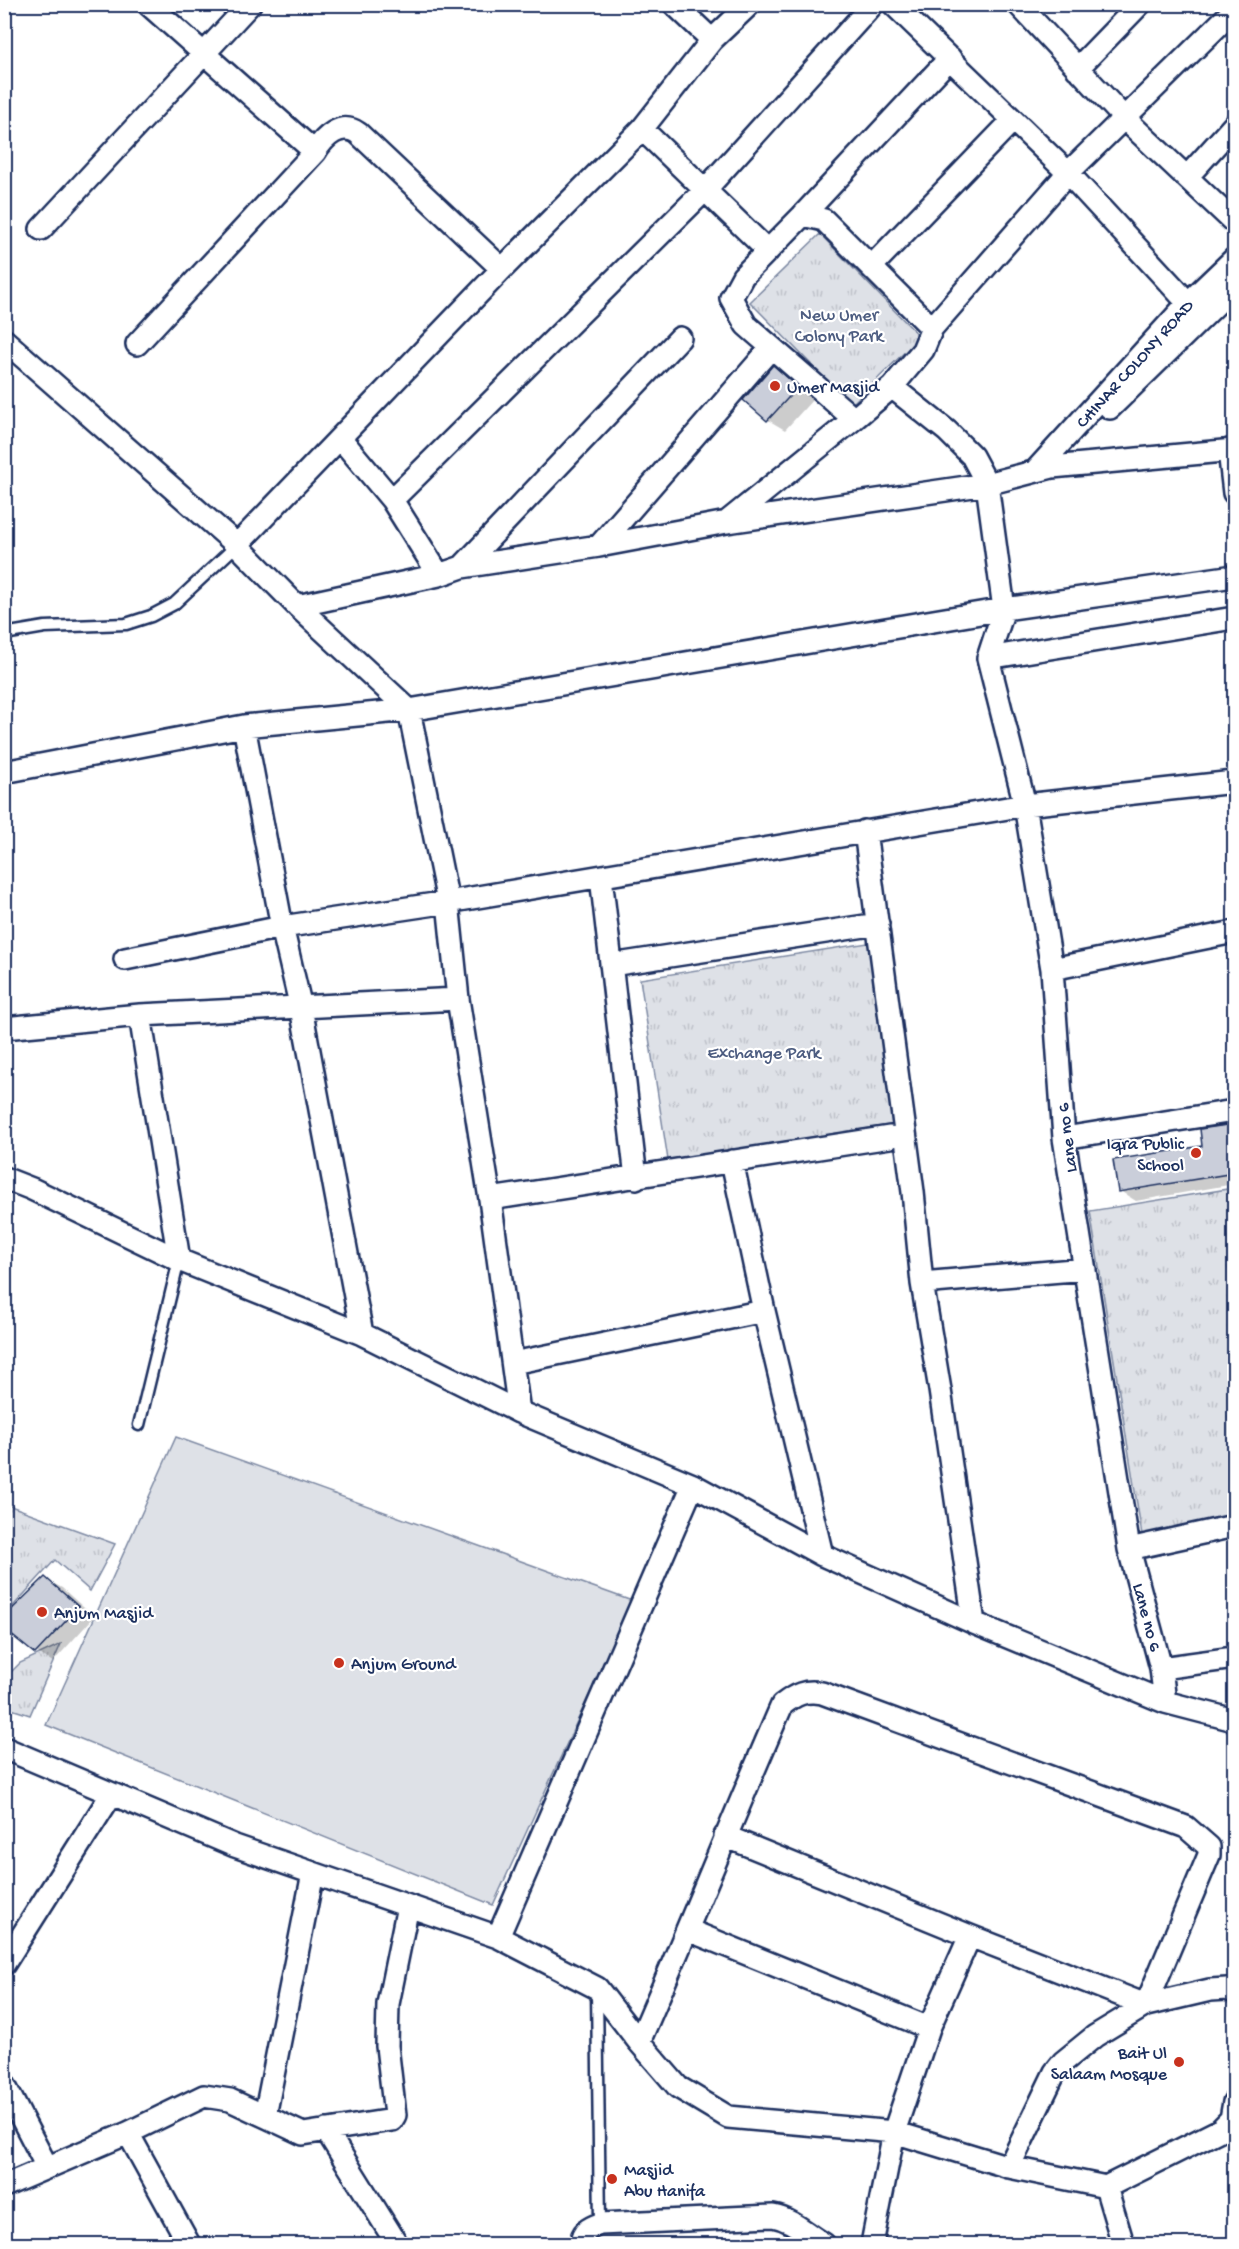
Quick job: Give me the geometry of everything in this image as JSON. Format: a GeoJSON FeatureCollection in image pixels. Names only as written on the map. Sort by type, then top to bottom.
{"type":"FeatureCollection","features":[{"type":"Feature","properties":{"kind":"street"},"geometry":{"type":"LineString","coordinates":[[148,4],[167,13],[204,55],[315,152]]}},
{"type":"Feature","properties":{"kind":"street"},"geometry":{"type":"LineString","coordinates":[[41,229],[250,4]]}},
{"type":"Feature","properties":{"kind":"street"},"geometry":{"type":"LineString","coordinates":[[674,4],[712,40]]}},
{"type":"Feature","properties":{"kind":"street"},"geometry":{"type":"LineString","coordinates":[[237,545],[502,269],[642,129],[712,40],[750,4]]}},
{"type":"Feature","properties":{"kind":"street"},"geometry":{"type":"LineString","coordinates":[[392,500],[706,189],[873,4]]}},
{"type":"Feature","properties":{"kind":"street"},"geometry":{"type":"LineString","coordinates":[[893,4],[1068,173],[1195,311]]}},
{"type":"Feature","properties":{"kind":"street"},"geometry":{"type":"LineString","coordinates":[[1077,69],[1140,4]]}},
{"type":"Feature","properties":{"kind":"street"},"geometry":{"type":"LineString","coordinates":[[1021,5],[1077,69],[1125,118],[1234,222]]}},
{"type":"Feature","properties":{"kind":"street"},"geometry":{"type":"LineString","coordinates":[[727,522],[892,387],[923,350],[932,328],[1068,173],[1234,10]]}},
{"type":"Feature","properties":{"kind":"street"},"geometry":{"type":"LineString","coordinates":[[854,419],[746,325],[731,298],[742,276],[803,215],[950,58]]}},
{"type":"Feature","properties":{"kind":"street"},"geometry":{"type":"LineString","coordinates":[[871,267],[1013,120]]}},
{"type":"Feature","properties":{"kind":"street"},"geometry":{"type":"LineString","coordinates":[[1187,177],[1234,125]]}},
{"type":"Feature","properties":{"kind":"street"},"geometry":{"type":"LineString","coordinates":[[137,344],[315,152],[322,141],[344,127],[351,128],[502,269]]}},
{"type":"Feature","properties":{"kind":"street"},"geometry":{"type":"LineString","coordinates":[[642,129],[768,251]]}},
{"type":"Feature","properties":{"kind":"street"},"geometry":{"type":"LineString","coordinates":[[803,215],[824,220],[932,328]]}},
{"type":"Feature","properties":{"kind":"street","name":"CHINAR COLONY ROAD"},"geometry":{"type":"LineString","coordinates":[[1044,469],[1195,311],[1234,259]]}},
{"type":"Feature","properties":{"kind":"street","name":"CHINAR COLONY ROAD"},"geometry":{"type":"LineString","coordinates":[[1195,311],[1234,287]]}},
{"type":"Feature","properties":{"kind":"street"},"geometry":{"type":"LineString","coordinates":[[462,567],[680,338]]}},
{"type":"Feature","properties":{"kind":"street"},"geometry":{"type":"LineString","coordinates":[[4,340],[237,545],[297,606],[409,710],[448,902],[458,999],[490,1199],[519,1412]]}},
{"type":"Feature","properties":{"kind":"street"},"geometry":{"type":"LineString","coordinates":[[599,546],[771,348]]}},
{"type":"Feature","properties":{"kind":"street"},"geometry":{"type":"LineString","coordinates":[[892,387],[946,431],[972,456],[987,484],[1004,609],[988,658],[1234,618]]}},
{"type":"Feature","properties":{"kind":"street"},"geometry":{"type":"LineString","coordinates":[[341,439],[392,500],[439,575]]}},
{"type":"Feature","properties":{"kind":"street"},"geometry":{"type":"LineString","coordinates":[[297,606],[439,575],[462,567],[599,546],[727,522],[987,484],[1044,469],[1232,450],[1234,493]]}},
{"type":"Feature","properties":{"kind":"street"},"geometry":{"type":"LineString","coordinates":[[4,772],[244,726],[409,710],[1004,609],[1234,576]]}},
{"type":"Feature","properties":{"kind":"street","name":"Lane no 6"},"geometry":{"type":"LineString","coordinates":[[988,658],[1025,805],[1052,969],[1064,1138],[1129,1549],[1161,1668],[1165,1702]]}},
{"type":"Feature","properties":{"kind":"street"},"geometry":{"type":"LineString","coordinates":[[244,726],[282,927],[301,1008],[362,1334]]}},
{"type":"Feature","properties":{"kind":"street"},"geometry":{"type":"LineString","coordinates":[[125,959],[282,927],[601,877],[1025,805],[1234,782]]}},
{"type":"Feature","properties":{"kind":"street"},"geometry":{"type":"LineString","coordinates":[[865,831],[913,1192],[922,1283],[974,1623]]}},
{"type":"Feature","properties":{"kind":"street"},"geometry":{"type":"LineString","coordinates":[[601,877],[636,1178]]}},
{"type":"Feature","properties":{"kind":"street"},"geometry":{"type":"LineString","coordinates":[[611,965],[878,924]]}},
{"type":"Feature","properties":{"kind":"street"},"geometry":{"type":"LineString","coordinates":[[1052,969],[1234,932]]}},
{"type":"Feature","properties":{"kind":"street"},"geometry":{"type":"LineString","coordinates":[[4,1028],[140,1015],[458,999]]}},
{"type":"Feature","properties":{"kind":"street"},"geometry":{"type":"LineString","coordinates":[[140,1015],[178,1260]]}},
{"type":"Feature","properties":{"kind":"street"},"geometry":{"type":"LineString","coordinates":[[1064,1138],[1234,1111]]}},
{"type":"Feature","properties":{"kind":"street"},"geometry":{"type":"LineString","coordinates":[[490,1199],[890,1137]]}},
{"type":"Feature","properties":{"kind":"street"},"geometry":{"type":"LineString","coordinates":[[732,1161],[764,1311],[822,1554]]}},
{"type":"Feature","properties":{"kind":"street"},"geometry":{"type":"LineString","coordinates":[[4,1178],[32,1189],[178,1260],[362,1334],[519,1412],[693,1485],[822,1554],[974,1623],[1165,1702],[1234,1720]]}},
{"type":"Feature","properties":{"kind":"street"},"geometry":{"type":"LineString","coordinates":[[922,1283],[1085,1269]]}},
{"type":"Feature","properties":{"kind":"street"},"geometry":{"type":"LineString","coordinates":[[513,1364],[764,1311]]}},
{"type":"Feature","properties":{"kind":"street"},"geometry":{"type":"LineString","coordinates":[[498,1937],[693,1485]]}},
{"type":"Feature","properties":{"kind":"street"},"geometry":{"type":"LineString","coordinates":[[1129,1549],[1234,1526]]}},
{"type":"Feature","properties":{"kind":"street"},"geometry":{"type":"LineString","coordinates":[[1161,1668],[1234,1658]]}},
{"type":"Feature","properties":{"kind":"street"},"geometry":{"type":"LineString","coordinates":[[639,2042],[782,1705],[799,1693],[809,1691],[822,1693],[1186,1827],[1209,1847],[1209,1855],[1146,2005]]}},
{"type":"Feature","properties":{"kind":"street"},"geometry":{"type":"LineString","coordinates":[[4,1748],[235,1846],[498,1937],[597,1988],[678,2087],[728,2116],[894,2132],[1010,2167],[1106,2187],[1220,2130],[1230,2119],[1234,2102]]}},
{"type":"Feature","properties":{"kind":"street"},"geometry":{"type":"LineString","coordinates":[[4,1964],[111,1795]]}},
{"type":"Feature","properties":{"kind":"street"},"geometry":{"type":"LineString","coordinates":[[725,1836],[1146,2005]]}},
{"type":"Feature","properties":{"kind":"street"},"geometry":{"type":"LineString","coordinates":[[265,2116],[313,1873]]}},
{"type":"Feature","properties":{"kind":"street"},"geometry":{"type":"LineString","coordinates":[[4,2186],[128,2133],[204,2096],[230,2100],[303,2134],[383,2122],[394,2118],[387,2046],[388,2004],[408,1906]]}},
{"type":"Feature","properties":{"kind":"street"},"geometry":{"type":"LineString","coordinates":[[688,1930],[929,2028]]}},
{"type":"Feature","properties":{"kind":"street"},"geometry":{"type":"LineString","coordinates":[[872,2244],[894,2132],[929,2028],[970,1936]]}},
{"type":"Feature","properties":{"kind":"street"},"geometry":{"type":"LineString","coordinates":[[1010,2167],[1055,2072],[1063,2062],[1095,2036],[1146,2005],[1210,1990],[1227,1989],[1234,1992]]}},
{"type":"Feature","properties":{"kind":"street"},"geometry":{"type":"LineString","coordinates":[[4,2084],[47,2167]]}},
{"type":"Feature","properties":{"kind":"street"},"geometry":{"type":"LineString","coordinates":[[326,2130],[397,2244]]}},
{"type":"Feature","properties":{"kind":"street"},"geometry":{"type":"LineString","coordinates":[[128,2133],[189,2244]]}},
{"type":"Feature","properties":{"kind":"street"},"geometry":{"type":"LineString","coordinates":[[1106,2187],[1123,2244]]}},
{"type":"Feature","properties":{"kind":"street"},"geometry":{"type":"LineString","coordinates":[[581,2244],[583,2233],[600,2224],[773,2216],[796,2224],[811,2237],[824,2244]]}},
{"type":"Feature","properties":{"kind":"lane"},"geometry":{"type":"LineString","coordinates":[[4,634],[45,627],[126,624],[151,616],[174,603],[237,545]]}},
{"type":"Feature","properties":{"kind":"lane"},"geometry":{"type":"LineString","coordinates":[[140,1425],[178,1260]]}},
{"type":"Feature","properties":{"kind":"lane"},"geometry":{"type":"LineString","coordinates":[[597,1988],[600,2224]]}},
{"type":"Feature","properties":{"kind":"path"},"geometry":{"type":"LineString","coordinates":[[4,1665],[11,1658]]}},
{"type":"Feature","properties":{"kind":"green space","name":"New Umer Colony Park"},"geometry":{"type":"Polygon","coordinates":[[[820,234],[920,337],[851,405],[750,302],[820,234]]]}},
{"type":"Feature","properties":{"kind":"green space","name":"Exchange Park"},"geometry":{"type":"Polygon","coordinates":[[[874,942],[902,1123],[668,1160],[640,979],[874,942]]]}},
{"type":"Feature","properties":{"kind":"green space"},"geometry":{"type":"Polygon","coordinates":[[[1234,1188],[1234,1520],[1142,1535],[1090,1211],[1234,1188]]]}},
{"type":"Feature","properties":{"kind":"green space","name":"Anjum Ground"},"geometry":{"type":"Polygon","coordinates":[[[176,1437],[632,1601],[493,1905],[46,1725],[176,1437]]]}},
{"type":"Feature","properties":{"kind":"green space"},"geometry":{"type":"Polygon","coordinates":[[[5,1504],[115,1544],[90,1591],[55,1560],[5,1615],[5,1504]]]}},
{"type":"Feature","properties":{"kind":"green space"},"geometry":{"type":"Polygon","coordinates":[[[61,1644],[30,1715],[5,1707],[5,1678],[20,1663],[61,1644]]]}},
{"type":"Feature","properties":{"kind":"building"},"geometry":{"type":"Polygon","coordinates":[[[773,365],[798,387],[767,421],[743,400],[773,365]]]}},
{"type":"Feature","properties":{"kind":"building","name":"Iqra Public School"},"geometry":{"type":"Polygon","coordinates":[[[1234,1124],[1234,1173],[1118,1192],[1113,1160],[1202,1146],[1200,1129],[1234,1124]]]}},
{"type":"Feature","properties":{"kind":"building","name":"Anjum Masjid"},"geometry":{"type":"Polygon","coordinates":[[[45,1577],[79,1607],[35,1654],[4,1629],[4,1617],[45,1577]]]}},
{"type":"Feature","properties":{"kind":"place","name":"Umer Masjid"},"geometry":{"type":"Point","coordinates":[775,386]}},
{"type":"Feature","properties":{"kind":"place","name":"Iqra Public School"},"geometry":{"type":"Point","coordinates":[1196,1153]}},
{"type":"Feature","properties":{"kind":"place","name":"Anjum Masjid"},"geometry":{"type":"Point","coordinates":[42,1612]}},
{"type":"Feature","properties":{"kind":"place","name":"Anjum Ground"},"geometry":{"type":"Point","coordinates":[339,1663]}},
{"type":"Feature","properties":{"kind":"place","name":"Bait Ul Salaam Mosque"},"geometry":{"type":"Point","coordinates":[1179,2062]}},
{"type":"Feature","properties":{"kind":"place","name":"Masjid Abu Hanifa"},"geometry":{"type":"Point","coordinates":[612,2179]}}]}
